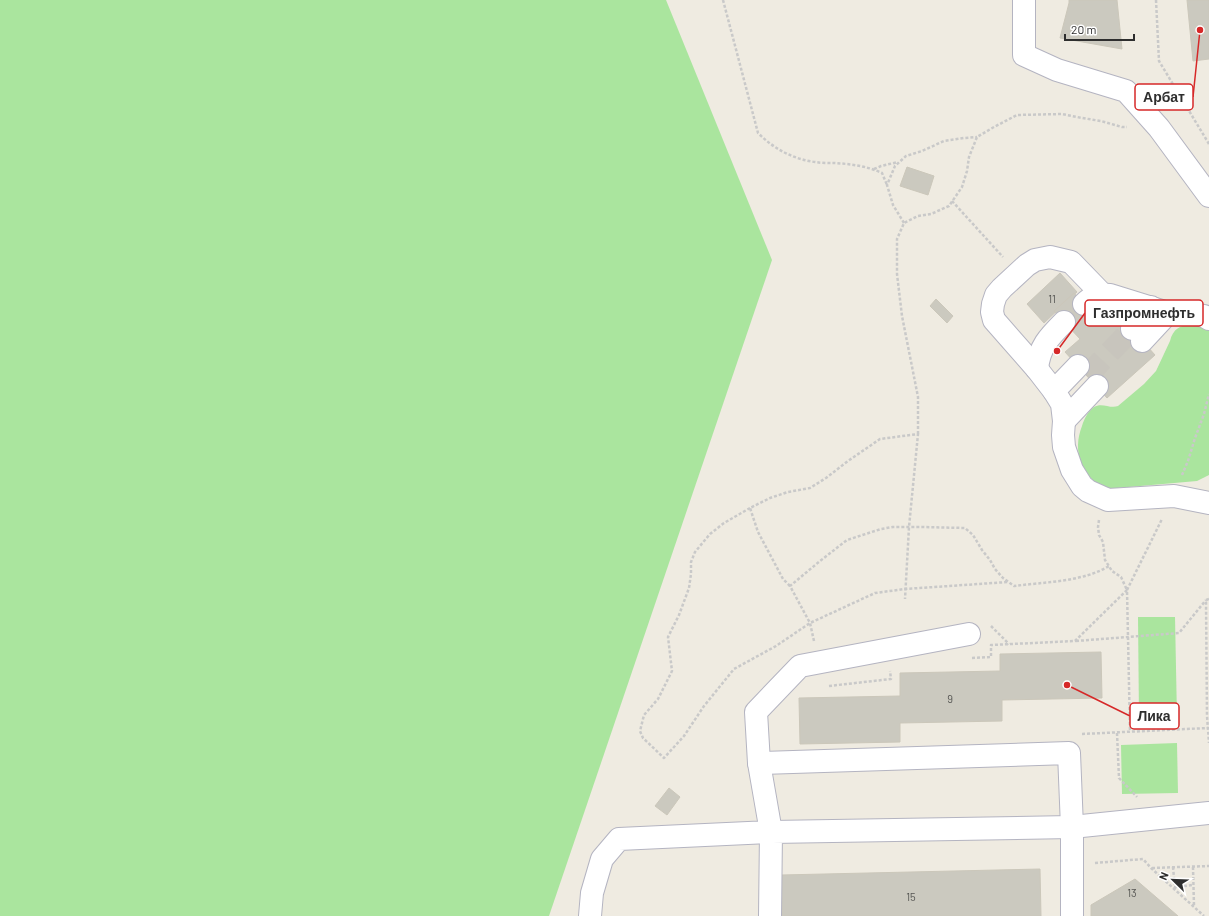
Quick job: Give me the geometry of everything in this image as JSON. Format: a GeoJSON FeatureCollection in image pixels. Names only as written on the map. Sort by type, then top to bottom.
{"type":"FeatureCollection","features":[{"type":"Feature","properties":{"kind":"lane"},"geometry":{"type":"LineString","coordinates":[[1024,0],[1024,55],[1057,70],[1126,90],[1160,128],[1209,196]]}},
{"type":"Feature","properties":{"kind":"lane"},"geometry":{"type":"LineString","coordinates":[[1209,318],[1153,308],[1110,295],[1093,299],[1071,262],[1050,257],[1035,260],[1027,265],[1002,288],[996,295],[992,312],[994,320],[1037,369],[1060,405],[1064,447],[1072,470],[1082,486],[1088,491],[1108,500],[1174,496],[1209,503]]}},
{"type":"Feature","properties":{"kind":"lane"},"geometry":{"type":"LineString","coordinates":[[1153,308],[1132,330],[1153,308]]}},
{"type":"Feature","properties":{"kind":"lane"},"geometry":{"type":"LineString","coordinates":[[1037,369],[1040,351],[1052,334],[1064,322]]}},
{"type":"Feature","properties":{"kind":"lane"},"geometry":{"type":"LineString","coordinates":[[1060,405],[1087,376],[1060,405]]}},
{"type":"Feature","properties":{"kind":"lane"},"geometry":{"type":"LineString","coordinates":[[770,916],[771,832],[758,763],[756,712],[800,666],[968,634]]}},
{"type":"Feature","properties":{"kind":"lane"},"geometry":{"type":"LineString","coordinates":[[758,763],[1069,752],[1072,827],[1072,916]]}},
{"type":"Feature","properties":{"kind":"lane"},"geometry":{"type":"LineString","coordinates":[[590,916],[592,893],[602,859],[619,839],[771,832],[1072,827],[1209,813]]}},
{"type":"Feature","properties":{"kind":"path"},"geometry":{"type":"LineString","coordinates":[[723,0],[758,133],[781,151],[797,158],[816,163],[857,165],[874,169],[882,173],[893,205],[904,223]]}},
{"type":"Feature","properties":{"kind":"path"},"geometry":{"type":"LineString","coordinates":[[1156,0],[1159,61],[1209,144]]}},
{"type":"Feature","properties":{"kind":"path"},"geometry":{"type":"LineString","coordinates":[[887,185],[895,166],[906,156],[922,151],[944,141],[977,137],[1017,115],[1062,114],[1101,121],[1122,127],[1160,128]]}},
{"type":"Feature","properties":{"kind":"path"},"geometry":{"type":"LineString","coordinates":[[905,599],[909,527],[918,434],[918,397],[902,316],[897,274],[897,239],[904,223],[918,216],[931,214],[948,206],[952,201],[962,187],[967,171],[969,157],[977,137]]}},
{"type":"Feature","properties":{"kind":"path"},"geometry":{"type":"LineString","coordinates":[[874,169],[880,166],[900,162]]}},
{"type":"Feature","properties":{"kind":"path"},"geometry":{"type":"LineString","coordinates":[[952,201],[1018,273]]}},
{"type":"Feature","properties":{"kind":"path"},"geometry":{"type":"LineString","coordinates":[[1101,498],[1098,526],[1103,542],[1105,560],[1112,571],[1121,577],[1127,590],[1174,496],[1176,487],[1188,461],[1204,414],[1209,394]]}},
{"type":"Feature","properties":{"kind":"path"},"geometry":{"type":"LineString","coordinates":[[918,434],[880,439],[810,488],[788,492],[770,498],[724,523],[710,534],[695,552],[691,562],[689,588],[679,615],[668,637],[672,671],[658,699],[644,715],[640,731],[642,738],[664,758],[684,736],[704,706],[734,669],[765,652],[810,623],[875,593],[905,589],[1008,582]]}},
{"type":"Feature","properties":{"kind":"path"},"geometry":{"type":"LineString","coordinates":[[750,508],[758,532],[783,579],[790,586],[810,623],[818,663]]}},
{"type":"Feature","properties":{"kind":"path"},"geometry":{"type":"LineString","coordinates":[[790,586],[847,540],[881,529],[893,527],[965,528],[973,535],[990,560],[994,569],[1014,586],[1080,578],[1109,566]]}},
{"type":"Feature","properties":{"kind":"path"},"geometry":{"type":"LineString","coordinates":[[1075,641],[1179,633],[1207,599]]}},
{"type":"Feature","properties":{"kind":"path"},"geometry":{"type":"LineString","coordinates":[[1207,599],[1207,716],[1209,743]]}},
{"type":"Feature","properties":{"kind":"path"},"geometry":{"type":"LineString","coordinates":[[988,623],[1009,644]]}},
{"type":"Feature","properties":{"kind":"path"},"geometry":{"type":"LineString","coordinates":[[1128,638],[1130,732]]}},
{"type":"Feature","properties":{"kind":"path"},"geometry":{"type":"LineString","coordinates":[[1117,733],[1119,778],[1156,818]]}},
{"type":"Feature","properties":{"kind":"path"},"geometry":{"type":"LineString","coordinates":[[1092,870],[1095,862],[1143,859],[1204,916]]}},
{"type":"Feature","properties":{"kind":"path"},"geometry":{"type":"LineString","coordinates":[[1151,868],[1209,866]]}},
{"type":"Feature","properties":{"kind":"path"},"geometry":{"type":"LineString","coordinates":[[1173,867],[1174,888]]}},
{"type":"Feature","properties":{"kind":"path"},"geometry":{"type":"LineString","coordinates":[[1193,867],[1194,907]]}},
{"type":"Feature","properties":{"kind":"path"},"geometry":{"type":"LineString","coordinates":[[1174,888],[1193,885]]}},
{"type":"Feature","properties":{"kind":"green space"},"geometry":{"type":"Polygon","coordinates":[[[0,0],[666,0],[772,260],[549,916],[0,916],[0,0]]]}},
{"type":"Feature","properties":{"kind":"green space"},"geometry":{"type":"Polygon","coordinates":[[[1192,324],[1209,326],[1209,475],[1197,481],[1106,489],[1097,484],[1090,478],[1085,470],[1079,454],[1079,435],[1085,418],[1094,407],[1100,405],[1112,407],[1118,406],[1144,384],[1156,371],[1173,333],[1184,325],[1192,324]]]}},
{"type":"Feature","properties":{"kind":"green space"},"geometry":{"type":"Polygon","coordinates":[[[1138,617],[1175,617],[1177,718],[1139,719],[1138,617]]]}},
{"type":"Feature","properties":{"kind":"green space"},"geometry":{"type":"Polygon","coordinates":[[[1177,743],[1178,793],[1122,794],[1121,745],[1177,743]]]}},
{"type":"Feature","properties":{"kind":"building"},"geometry":{"type":"Polygon","coordinates":[[[1069,0],[1117,0],[1122,49],[1060,38],[1069,0]]]}},
{"type":"Feature","properties":{"kind":"building"},"geometry":{"type":"Polygon","coordinates":[[[1187,0],[1209,0],[1209,59],[1193,61],[1187,0]]]}},
{"type":"Feature","properties":{"kind":"building"},"geometry":{"type":"Polygon","coordinates":[[[907,167],[934,176],[928,195],[900,186],[907,167]]]}},
{"type":"Feature","properties":{"kind":"building"},"geometry":{"type":"Polygon","coordinates":[[[1060,273],[1077,292],[1044,323],[1027,304],[1060,273]]]}},
{"type":"Feature","properties":{"kind":"building"},"geometry":{"type":"Polygon","coordinates":[[[1074,293],[1100,322],[1114,309],[1155,355],[1107,398],[1065,352],[1080,339],[1054,311],[1074,293]]]}},
{"type":"Feature","properties":{"kind":"building"},"geometry":{"type":"Polygon","coordinates":[[[936,299],[953,316],[947,323],[930,306],[936,299]]]}},
{"type":"Feature","properties":{"kind":"building"},"geometry":{"type":"Polygon","coordinates":[[[1101,652],[1102,698],[1002,700],[1002,721],[900,723],[900,742],[800,744],[799,698],[900,696],[900,673],[1000,671],[1000,654],[1101,652]]]}},
{"type":"Feature","properties":{"kind":"building"},"geometry":{"type":"Polygon","coordinates":[[[669,788],[680,797],[667,815],[655,806],[669,788]]]}},
{"type":"Feature","properties":{"kind":"building"},"geometry":{"type":"Polygon","coordinates":[[[1040,869],[1041,916],[782,916],[781,875],[1040,869]]]}},
{"type":"Feature","properties":{"kind":"building"},"geometry":{"type":"Polygon","coordinates":[[[1135,879],[1178,916],[1091,916],[1091,905],[1135,879]]]}},
{"type":"Feature","properties":{"kind":"tunnel"},"geometry":{"type":"LineString","coordinates":[[1087,376],[1132,329]]}},
{"type":"Feature","properties":{"kind":"place","name":"Арбат"},"geometry":{"type":"Point","coordinates":[1200,30]}},
{"type":"Feature","properties":{"kind":"place","name":"Газпромнефть"},"geometry":{"type":"Point","coordinates":[1057,351]}},
{"type":"Feature","properties":{"kind":"place","name":"Лика"},"geometry":{"type":"Point","coordinates":[1067,685]}}]}
